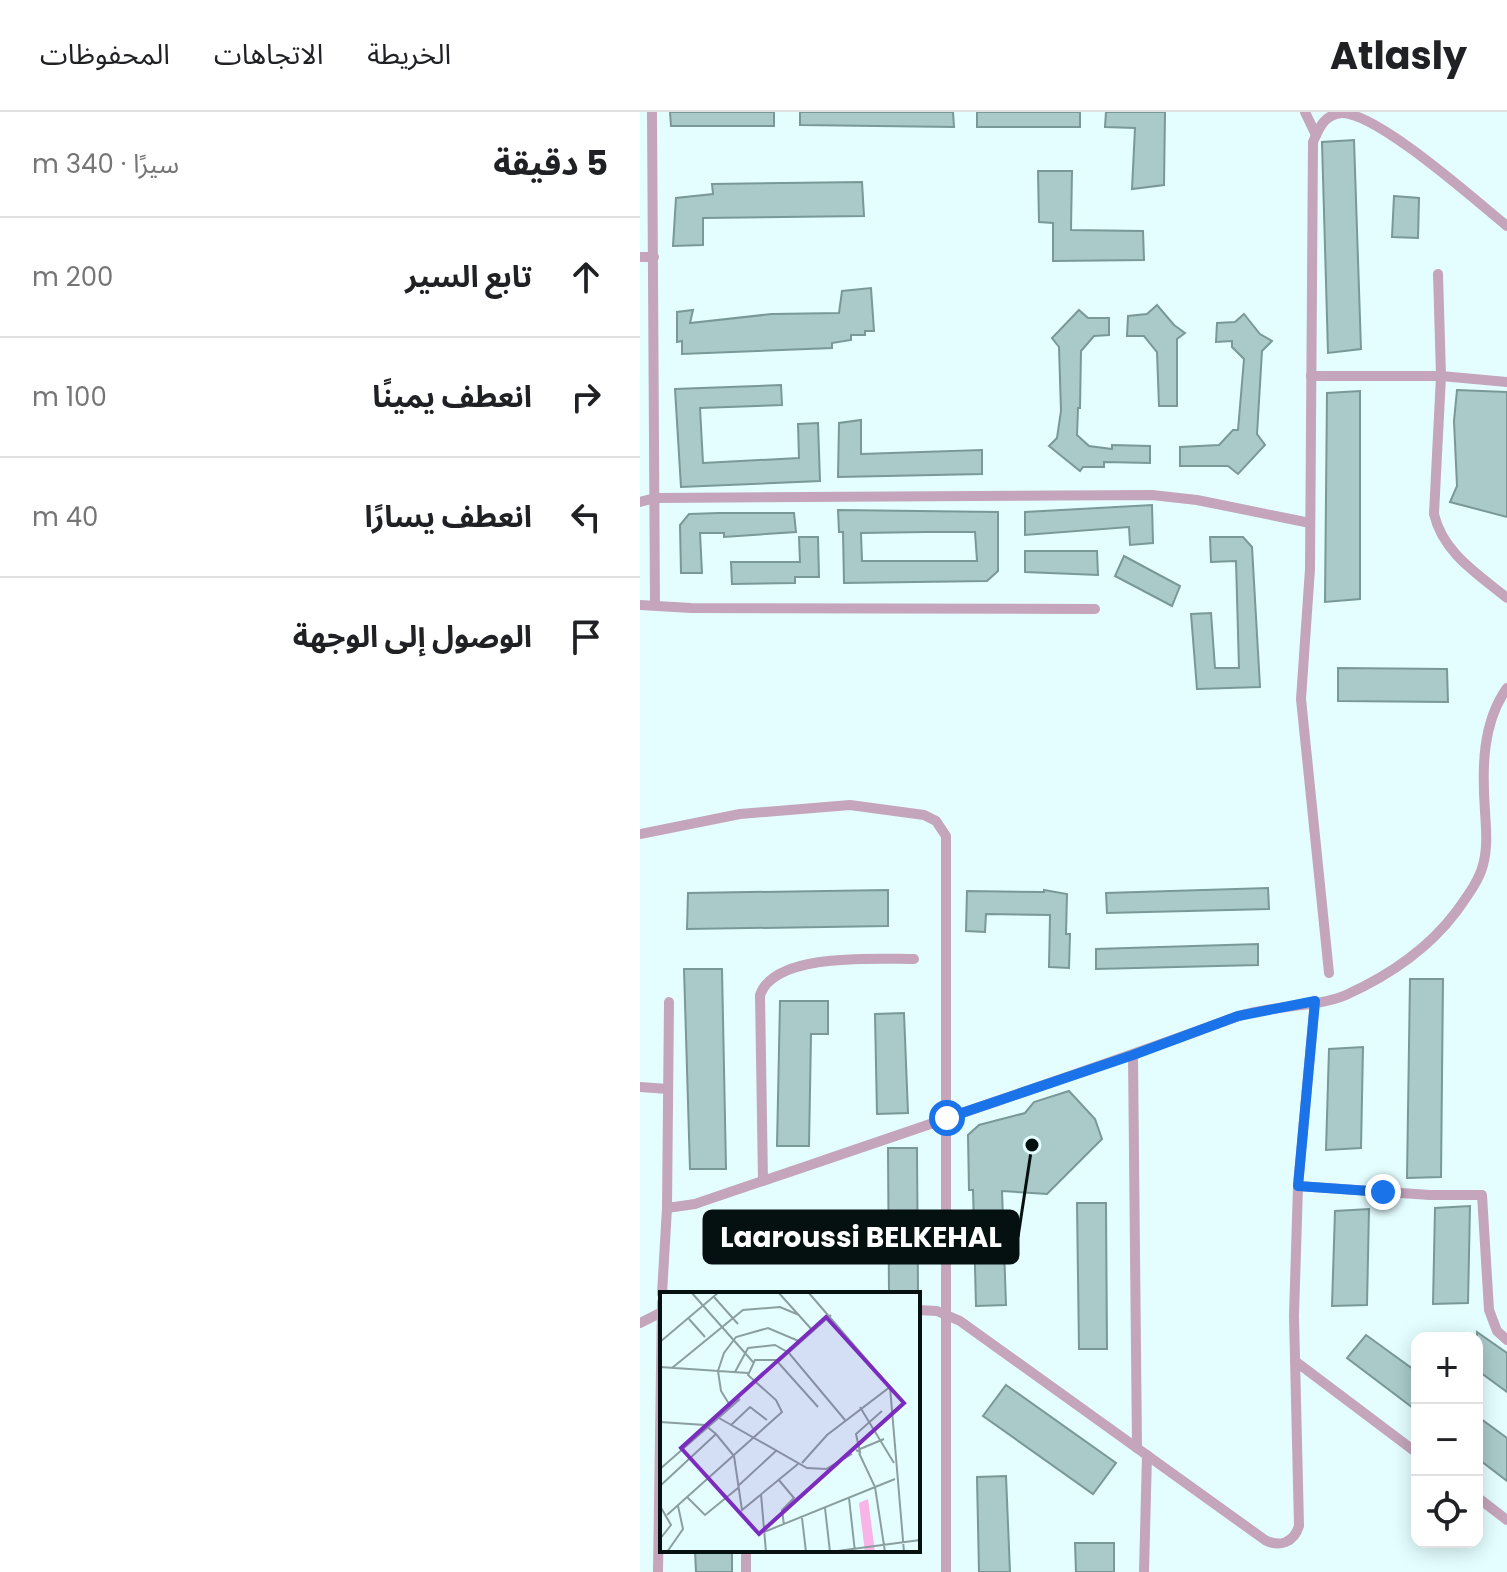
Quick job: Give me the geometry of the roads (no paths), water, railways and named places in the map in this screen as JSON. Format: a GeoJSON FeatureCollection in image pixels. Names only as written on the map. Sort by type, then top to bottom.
{"type":"FeatureCollection","features":[{"type":"Feature","properties":{"kind":"street"},"geometry":{"type":"LineString","coordinates":[[652,112],[655,605]]}},
{"type":"Feature","properties":{"kind":"street"},"geometry":{"type":"LineString","coordinates":[[1305,112],[1316,135]]}},
{"type":"Feature","properties":{"kind":"street"},"geometry":{"type":"LineString","coordinates":[[1329,973],[1301,699],[1310,569],[1313,142],[1316,135],[1325,119],[1333,115],[1345,112],[1360,114],[1392,134],[1507,226]]}},
{"type":"Feature","properties":{"kind":"street"},"geometry":{"type":"LineString","coordinates":[[640,257],[654,257]]}},
{"type":"Feature","properties":{"kind":"street"},"geometry":{"type":"LineString","coordinates":[[1438,274],[1441,376],[1434,514],[1448,546],[1507,598]]}},
{"type":"Feature","properties":{"kind":"street"},"geometry":{"type":"LineString","coordinates":[[1311,376],[1441,376],[1507,382]]}},
{"type":"Feature","properties":{"kind":"street"},"geometry":{"type":"LineString","coordinates":[[640,381],[654,379]]}},
{"type":"Feature","properties":{"kind":"street"},"geometry":{"type":"LineString","coordinates":[[640,502],[655,498],[1152,495],[1197,500],[1310,523]]}},
{"type":"Feature","properties":{"kind":"street"},"geometry":{"type":"LineString","coordinates":[[640,605],[691,608],[1095,609]]}},
{"type":"Feature","properties":{"kind":"street"},"geometry":{"type":"LineString","coordinates":[[667,1208],[695,1204],[1133,1055],[1238,1016],[1342,997],[1381,977],[1429,942],[1447,923],[1483,869],[1487,849],[1484,757],[1491,720],[1507,688]]}},
{"type":"Feature","properties":{"kind":"street"},"geometry":{"type":"LineString","coordinates":[[640,834],[740,814],[850,805],[924,815],[943,828],[948,844],[946,1572]]}},
{"type":"Feature","properties":{"kind":"street"},"geometry":{"type":"LineString","coordinates":[[763,1181],[760,995],[763,986],[779,972],[797,967],[868,959],[914,959]]}},
{"type":"Feature","properties":{"kind":"street"},"geometry":{"type":"LineString","coordinates":[[920,1310],[945,1313],[960,1321],[1270,1543],[1281,1544],[1291,1540],[1299,1526],[1295,1361],[1298,1186],[1315,1001]]}},
{"type":"Feature","properties":{"kind":"street"},"geometry":{"type":"LineString","coordinates":[[662,1292],[667,1208],[669,1002]]}},
{"type":"Feature","properties":{"kind":"street"},"geometry":{"type":"LineString","coordinates":[[1133,1055],[1144,1572]]}},
{"type":"Feature","properties":{"kind":"street"},"geometry":{"type":"LineString","coordinates":[[640,1087],[668,1089]]}},
{"type":"Feature","properties":{"kind":"street"},"geometry":{"type":"LineString","coordinates":[[1298,1186],[1430,1195],[1482,1195],[1489,1310],[1497,1331],[1507,1340]]}},
{"type":"Feature","properties":{"kind":"street"},"geometry":{"type":"LineString","coordinates":[[640,1323],[660,1313]]}},
{"type":"Feature","properties":{"kind":"street"},"geometry":{"type":"LineString","coordinates":[[1295,1361],[1411,1448]]}},
{"type":"Feature","properties":{"kind":"street"},"geometry":{"type":"LineString","coordinates":[[658,1572],[660,1442]]}},
{"type":"Feature","properties":{"kind":"street"},"geometry":{"type":"LineString","coordinates":[[1483,1502],[1507,1520]]}},
{"type":"Feature","properties":{"kind":"place","name":"Laaroussi BELKEHAL"},"geometry":{"type":"Point","coordinates":[1032,1145]}}]}
